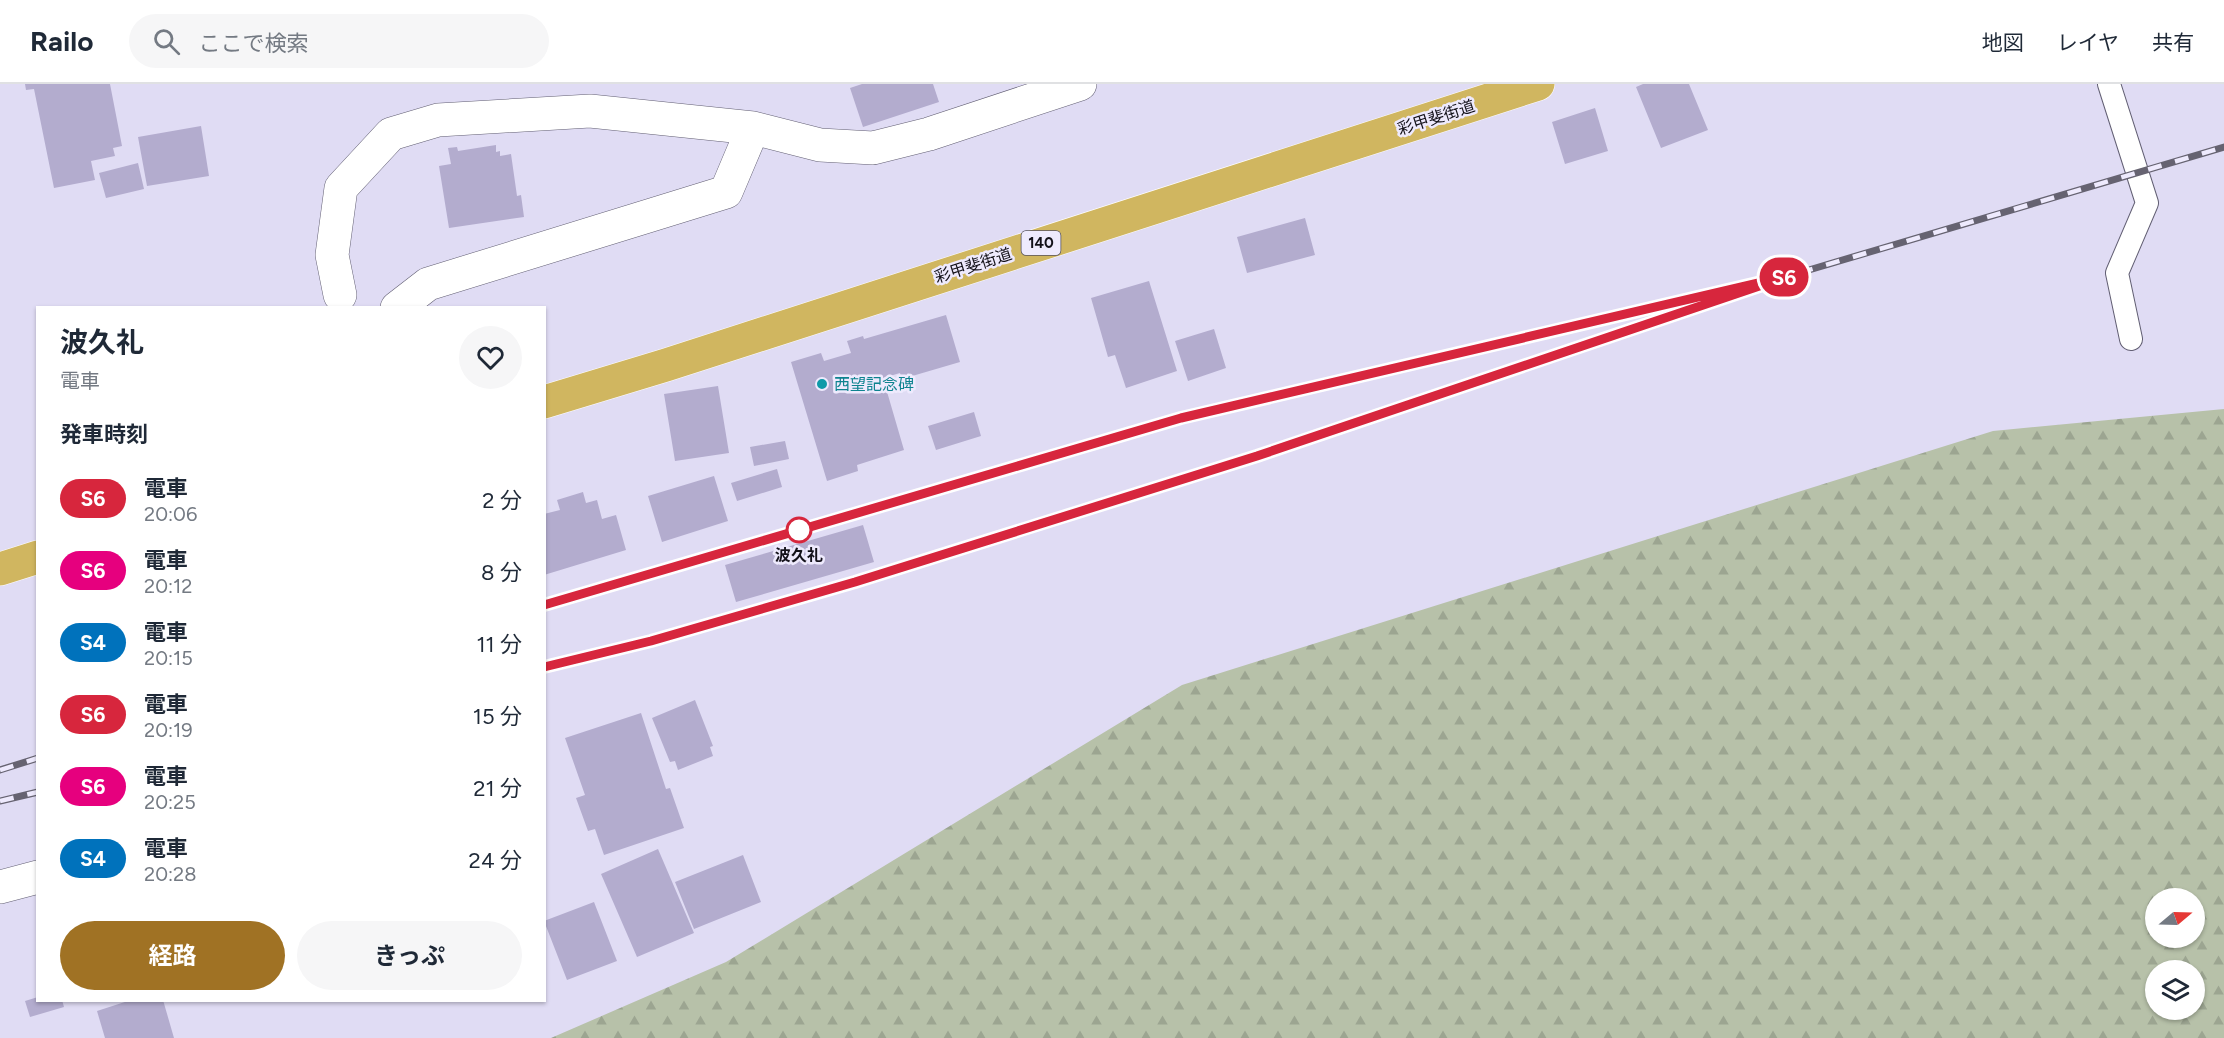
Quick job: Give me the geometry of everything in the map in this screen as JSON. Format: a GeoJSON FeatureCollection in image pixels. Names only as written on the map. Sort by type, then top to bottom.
{"type":"FeatureCollection","features":[{"type":"Feature","properties":{"kind":"highway","name":"彩甲斐街道"},"geometry":{"type":"LineString","coordinates":[[546,401],[677,362],[1538,84]]}},
{"type":"Feature","properties":{"kind":"highway"},"geometry":{"type":"LineString","coordinates":[[0,569],[36,558]]}},
{"type":"Feature","properties":{"kind":"street"},"geometry":{"type":"LineString","coordinates":[[340,295],[332,255],[341,188],[391,134],[438,120],[590,111],[753,128],[820,145],[873,148],[929,134],[1080,84]]}},
{"type":"Feature","properties":{"kind":"street"},"geometry":{"type":"LineString","coordinates":[[400,306],[428,284],[726,192],[753,128]]}},
{"type":"Feature","properties":{"kind":"street"},"geometry":{"type":"LineString","coordinates":[[0,887],[36,878]]}},
{"type":"Feature","properties":{"kind":"lane"},"geometry":{"type":"LineString","coordinates":[[2109,84],[2147,203],[2117,273],[2131,339]]}},
{"type":"Feature","properties":{"kind":"green space"},"geometry":{"type":"Polygon","coordinates":[[[2224,409],[2224,1038],[551,1038],[726,962],[1182,685],[1993,431],[2224,409]]]}},
{"type":"Feature","properties":{"kind":"building"},"geometry":{"type":"Polygon","coordinates":[[[25,84],[110,84],[122,146],[113,148],[115,156],[91,161],[95,180],[54,188],[34,89],[26,90],[25,84]]]}},
{"type":"Feature","properties":{"kind":"building"},"geometry":{"type":"Polygon","coordinates":[[[862,84],[933,84],[939,102],[863,127],[850,88],[862,84]]]}},
{"type":"Feature","properties":{"kind":"building"},"geometry":{"type":"Polygon","coordinates":[[[1643,84],[1689,84],[1708,130],[1661,148],[1636,87],[1643,84]]]}},
{"type":"Feature","properties":{"kind":"building"},"geometry":{"type":"Polygon","coordinates":[[[1595,108],[1608,151],[1565,164],[1552,122],[1595,108]]]}},
{"type":"Feature","properties":{"kind":"building"},"geometry":{"type":"Polygon","coordinates":[[[201,126],[209,176],[147,186],[138,137],[201,126]]]}},
{"type":"Feature","properties":{"kind":"building"},"geometry":{"type":"Polygon","coordinates":[[[496,145],[496,152],[500,151],[500,156],[511,154],[517,196],[521,195],[524,217],[449,228],[439,166],[451,164],[448,148],[457,147],[458,151],[496,145]]]}},
{"type":"Feature","properties":{"kind":"building"},"geometry":{"type":"Polygon","coordinates":[[[138,163],[144,189],[106,198],[99,173],[138,163]]]}},
{"type":"Feature","properties":{"kind":"building"},"geometry":{"type":"Polygon","coordinates":[[[1305,218],[1315,255],[1247,273],[1237,237],[1305,218]]]}},
{"type":"Feature","properties":{"kind":"building"},"geometry":{"type":"Polygon","coordinates":[[[1149,281],[1177,371],[1126,388],[1115,355],[1108,357],[1091,298],[1149,281]]]}},
{"type":"Feature","properties":{"kind":"building"},"geometry":{"type":"Polygon","coordinates":[[[946,315],[960,362],[902,379],[900,373],[883,378],[904,450],[857,465],[858,471],[827,481],[791,362],[821,353],[824,361],[851,353],[847,341],[863,336],[864,339],[946,315]]]}},
{"type":"Feature","properties":{"kind":"building"},"geometry":{"type":"Polygon","coordinates":[[[1214,329],[1226,368],[1188,381],[1175,341],[1214,329]]]}},
{"type":"Feature","properties":{"kind":"building"},"geometry":{"type":"Polygon","coordinates":[[[718,386],[729,453],[675,461],[664,394],[718,386]]]}},
{"type":"Feature","properties":{"kind":"building"},"geometry":{"type":"Polygon","coordinates":[[[974,412],[981,436],[936,450],[928,426],[974,412]]]}},
{"type":"Feature","properties":{"kind":"building"},"geometry":{"type":"Polygon","coordinates":[[[785,441],[789,459],[754,466],[750,447],[785,441]]]}},
{"type":"Feature","properties":{"kind":"building"},"geometry":{"type":"Polygon","coordinates":[[[777,469],[782,487],[737,501],[731,483],[777,469]]]}},
{"type":"Feature","properties":{"kind":"building"},"geometry":{"type":"Polygon","coordinates":[[[714,476],[728,521],[662,542],[648,496],[714,476]]]}},
{"type":"Feature","properties":{"kind":"building"},"geometry":{"type":"Polygon","coordinates":[[[583,492],[586,503],[597,500],[602,519],[616,515],[626,550],[546,574],[546,514],[560,510],[557,500],[583,492]]]}},
{"type":"Feature","properties":{"kind":"building"},"geometry":{"type":"Polygon","coordinates":[[[863,525],[874,562],[736,602],[725,565],[863,525]]]}},
{"type":"Feature","properties":{"kind":"building"},"geometry":{"type":"Polygon","coordinates":[[[695,700],[713,746],[710,747],[713,756],[678,770],[675,761],[670,762],[652,718],[695,700]]]}},
{"type":"Feature","properties":{"kind":"building"},"geometry":{"type":"Polygon","coordinates":[[[641,713],[666,789],[670,788],[684,828],[604,855],[595,829],[588,831],[576,798],[585,795],[565,738],[641,713]]]}},
{"type":"Feature","properties":{"kind":"building"},"geometry":{"type":"Polygon","coordinates":[[[658,849],[694,933],[637,957],[601,874],[658,849]]]}},
{"type":"Feature","properties":{"kind":"building"},"geometry":{"type":"Polygon","coordinates":[[[743,855],[761,902],[694,929],[675,882],[743,855]]]}},
{"type":"Feature","properties":{"kind":"building"},"geometry":{"type":"Polygon","coordinates":[[[594,902],[617,961],[567,980],[546,926],[546,920],[594,902]]]}},
{"type":"Feature","properties":{"kind":"building"},"geometry":{"type":"Polygon","coordinates":[[[36,998],[36,1002],[63,1002],[64,1007],[30,1017],[25,1001],[36,998]]]}},
{"type":"Feature","properties":{"kind":"building"},"geometry":{"type":"Polygon","coordinates":[[[125,1002],[164,1002],[174,1038],[105,1038],[97,1011],[125,1002]]]}},
{"type":"Feature","properties":{"kind":"railway"},"geometry":{"type":"LineString","coordinates":[[546,667],[651,641],[855,582],[1257,456],[1792,275],[2224,147]]}},
{"type":"Feature","properties":{"kind":"railway"},"geometry":{"type":"LineString","coordinates":[[546,603],[1181,419],[1716,293]]}},
{"type":"Feature","properties":{"kind":"railway"},"geometry":{"type":"LineString","coordinates":[[0,770],[36,759]]}},
{"type":"Feature","properties":{"kind":"railway"},"geometry":{"type":"LineString","coordinates":[[0,801],[36,792]]}},
{"type":"Feature","properties":{"kind":"train","name":"S6"},"geometry":{"type":"LineString","coordinates":[[546,604],[1181,418],[1792,275],[1257,456],[855,582],[651,641],[546,667]]}},
{"type":"Feature","properties":{"kind":"place","name":"西望記念碑"},"geometry":{"type":"Point","coordinates":[822,384]}},
{"type":"Feature","properties":{"kind":"place","name":"波久礼"},"geometry":{"type":"Point","coordinates":[799,530]}}]}
